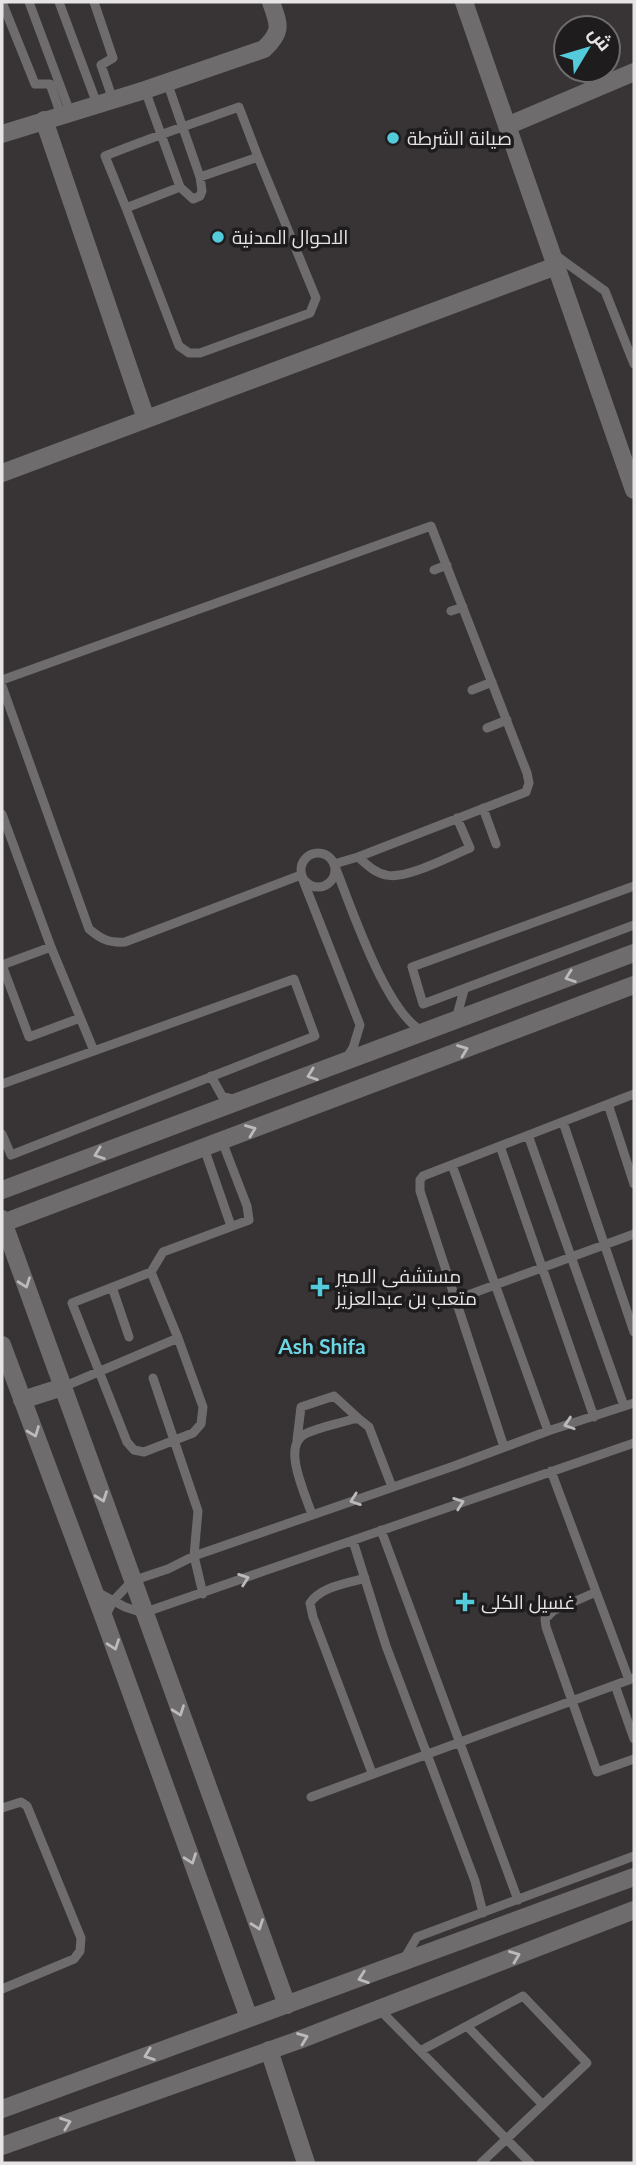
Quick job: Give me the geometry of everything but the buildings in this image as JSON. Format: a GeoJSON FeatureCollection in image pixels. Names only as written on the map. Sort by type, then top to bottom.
{"type":"FeatureCollection","features":[{"type":"Feature","properties":{"kind":"street"},"geometry":{"type":"LineString","coordinates":[[2,134],[145,90],[264,49],[275,38],[279,24],[271,2]]}},
{"type":"Feature","properties":{"kind":"street"},"geometry":{"type":"LineString","coordinates":[[464,2],[634,490]]}},
{"type":"Feature","properties":{"kind":"street"},"geometry":{"type":"LineString","coordinates":[[507,126],[634,72]]}},
{"type":"Feature","properties":{"kind":"street"},"geometry":{"type":"LineString","coordinates":[[58,116],[146,419]]}},
{"type":"Feature","properties":{"kind":"street"},"geometry":{"type":"LineString","coordinates":[[2,473],[554,259]]}},
{"type":"Feature","properties":{"kind":"street"},"geometry":{"type":"LineString","coordinates":[[2,1191],[634,953]]}},
{"type":"Feature","properties":{"kind":"street"},"geometry":{"type":"LineString","coordinates":[[287,2005],[3,1221],[634,985]]}},
{"type":"Feature","properties":{"kind":"street"},"geometry":{"type":"LineString","coordinates":[[202,1116],[214,1144]]}},
{"type":"Feature","properties":{"kind":"street"},"geometry":{"type":"LineString","coordinates":[[2,1345],[249,2018]]}},
{"type":"Feature","properties":{"kind":"street"},"geometry":{"type":"LineString","coordinates":[[22,1400],[63,1387]]}},
{"type":"Feature","properties":{"kind":"street"},"geometry":{"type":"LineString","coordinates":[[2,2109],[634,1877]]}},
{"type":"Feature","properties":{"kind":"street"},"geometry":{"type":"LineString","coordinates":[[2,2146],[270,2050],[634,1910]]}},
{"type":"Feature","properties":{"kind":"street"},"geometry":{"type":"LineString","coordinates":[[270,2050],[306,2163]]}},
{"type":"Feature","properties":{"kind":"lane"},"geometry":{"type":"LineString","coordinates":[[2,2],[35,84],[50,84],[58,116]]}},
{"type":"Feature","properties":{"kind":"lane"},"geometry":{"type":"LineString","coordinates":[[29,2],[58,116]]}},
{"type":"Feature","properties":{"kind":"lane"},"geometry":{"type":"LineString","coordinates":[[59,2],[105,102]]}},
{"type":"Feature","properties":{"kind":"lane"},"geometry":{"type":"LineString","coordinates":[[94,2],[113,58],[102,65],[105,102]]}},
{"type":"Feature","properties":{"kind":"lane"},"geometry":{"type":"LineString","coordinates":[[145,90],[180,187],[192,199],[200,196],[201,177],[167,82]]}},
{"type":"Feature","properties":{"kind":"lane"},"geometry":{"type":"LineString","coordinates":[[239,107],[316,298],[310,313],[200,353],[184,351],[179,346],[105,156],[183,126],[239,107]]}},
{"type":"Feature","properties":{"kind":"lane"},"geometry":{"type":"LineString","coordinates":[[201,177],[258,157]]}},
{"type":"Feature","properties":{"kind":"lane"},"geometry":{"type":"LineString","coordinates":[[126,208],[180,187]]}},
{"type":"Feature","properties":{"kind":"lane"},"geometry":{"type":"LineString","coordinates":[[554,259],[605,291],[634,364]]}},
{"type":"Feature","properties":{"kind":"lane"},"geometry":{"type":"LineString","coordinates":[[2,680],[431,526],[529,783],[526,792],[334,864]]}},
{"type":"Feature","properties":{"kind":"lane"},"geometry":{"type":"LineString","coordinates":[[434,570],[447,565]]}},
{"type":"Feature","properties":{"kind":"lane"},"geometry":{"type":"LineString","coordinates":[[451,611],[463,607]]}},
{"type":"Feature","properties":{"kind":"lane"},"geometry":{"type":"LineString","coordinates":[[472,690],[492,682]]}},
{"type":"Feature","properties":{"kind":"lane"},"geometry":{"type":"LineString","coordinates":[[2,686],[89,929],[101,939],[114,943],[125,942],[301,875]]}},
{"type":"Feature","properties":{"kind":"lane"},"geometry":{"type":"LineString","coordinates":[[487,728],[507,720]]}},
{"type":"Feature","properties":{"kind":"lane"},"geometry":{"type":"LineString","coordinates":[[482,808],[496,844]]}},
{"type":"Feature","properties":{"kind":"lane"},"geometry":{"type":"LineString","coordinates":[[2,814],[6,837],[94,1051]]}},
{"type":"Feature","properties":{"kind":"lane"},"geometry":{"type":"LineString","coordinates":[[358,857],[374,871],[388,876],[424,867],[470,848],[457,818]]}},
{"type":"Feature","properties":{"kind":"lane"},"geometry":{"type":"LineString","coordinates":[[342,1064],[353,1048],[360,1025],[301,875],[304,859],[313,853],[326,854],[334,864],[381,978],[402,1014],[415,1028],[425,1033]]}},
{"type":"Feature","properties":{"kind":"lane"},"geometry":{"type":"LineString","coordinates":[[301,875],[312,886],[322,887],[332,880],[336,870],[334,864]]}},
{"type":"Feature","properties":{"kind":"lane"},"geometry":{"type":"LineString","coordinates":[[634,886],[412,967],[423,1004],[634,925]]}},
{"type":"Feature","properties":{"kind":"lane"},"geometry":{"type":"LineString","coordinates":[[51,947],[2,965],[29,1037],[80,1018]]}},
{"type":"Feature","properties":{"kind":"lane"},"geometry":{"type":"LineString","coordinates":[[2,1084],[294,979],[315,1036],[11,1155],[2,1134]]}},
{"type":"Feature","properties":{"kind":"lane"},"geometry":{"type":"LineString","coordinates":[[456,1018],[464,990]]}},
{"type":"Feature","properties":{"kind":"lane"},"geometry":{"type":"LineString","coordinates":[[211,1076],[222,1096],[242,1102]]}},
{"type":"Feature","properties":{"kind":"lane"},"geometry":{"type":"LineString","coordinates":[[505,1447],[419,1185],[423,1176],[634,1094]]}},
{"type":"Feature","properties":{"kind":"lane"},"geometry":{"type":"LineString","coordinates":[[608,1104],[634,1184]]}},
{"type":"Feature","properties":{"kind":"lane"},"geometry":{"type":"LineString","coordinates":[[563,1122],[634,1332]]}},
{"type":"Feature","properties":{"kind":"lane"},"geometry":{"type":"LineString","coordinates":[[528,1135],[624,1406]]}},
{"type":"Feature","properties":{"kind":"lane"},"geometry":{"type":"LineString","coordinates":[[214,1144],[231,1226]]}},
{"type":"Feature","properties":{"kind":"lane"},"geometry":{"type":"LineString","coordinates":[[151,1272],[203,1407],[201,1424],[193,1433],[144,1452],[134,1450],[128,1441],[72,1303],[151,1272],[163,1252],[249,1220],[214,1144]]}},
{"type":"Feature","properties":{"kind":"lane"},"geometry":{"type":"LineString","coordinates":[[500,1146],[594,1417]]}},
{"type":"Feature","properties":{"kind":"lane"},"geometry":{"type":"LineString","coordinates":[[452,1165],[548,1431]]}},
{"type":"Feature","properties":{"kind":"lane"},"geometry":{"type":"LineString","coordinates":[[457,1299],[634,1234]]}},
{"type":"Feature","properties":{"kind":"lane"},"geometry":{"type":"LineString","coordinates":[[112,1287],[129,1337]]}},
{"type":"Feature","properties":{"kind":"lane"},"geometry":{"type":"LineString","coordinates":[[63,1387],[178,1338]]}},
{"type":"Feature","properties":{"kind":"lane"},"geometry":{"type":"LineString","coordinates":[[153,1378],[198,1511],[194,1556],[203,1594]]}},
{"type":"Feature","properties":{"kind":"lane"},"geometry":{"type":"LineString","coordinates":[[312,1515],[294,1458],[293,1448],[297,1440],[300,1407],[334,1396],[369,1427],[391,1487]]}},
{"type":"Feature","properties":{"kind":"lane"},"geometry":{"type":"LineString","coordinates":[[104,1618],[113,1601],[132,1581],[168,1569],[194,1556],[634,1403]]}},
{"type":"Feature","properties":{"kind":"lane"},"geometry":{"type":"LineString","coordinates":[[297,1440],[304,1434],[359,1419]]}},
{"type":"Feature","properties":{"kind":"lane"},"geometry":{"type":"LineString","coordinates":[[94,1590],[143,1613],[634,1443]]}},
{"type":"Feature","properties":{"kind":"lane"},"geometry":{"type":"LineString","coordinates":[[311,1797],[426,1752],[632,1679],[551,1471]]}},
{"type":"Feature","properties":{"kind":"lane"},"geometry":{"type":"LineString","coordinates":[[381,1530],[518,1899]]}},
{"type":"Feature","properties":{"kind":"lane"},"geometry":{"type":"LineString","coordinates":[[353,1541],[386,1646],[475,1881],[483,1913]]}},
{"type":"Feature","properties":{"kind":"lane"},"geometry":{"type":"LineString","coordinates":[[365,1578],[324,1591],[310,1603],[372,1773]]}},
{"type":"Feature","properties":{"kind":"lane"},"geometry":{"type":"LineString","coordinates":[[596,1592],[553,1611],[545,1619],[597,1772],[634,1759]]}},
{"type":"Feature","properties":{"kind":"lane"},"geometry":{"type":"LineString","coordinates":[[615,1685],[634,1739]]}},
{"type":"Feature","properties":{"kind":"lane"},"geometry":{"type":"LineString","coordinates":[[2,1808],[21,1802],[27,1806],[81,1938],[80,1951],[74,1959],[2,1989]]}},
{"type":"Feature","properties":{"kind":"lane"},"geometry":{"type":"LineString","coordinates":[[402,1964],[417,1937],[634,1856]]}},
{"type":"Feature","properties":{"kind":"lane"},"geometry":{"type":"LineString","coordinates":[[420,2051],[523,1996],[587,2063],[481,2163]]}},
{"type":"Feature","properties":{"kind":"lane"},"geometry":{"type":"LineString","coordinates":[[379,2009],[530,2163]]}},
{"type":"Feature","properties":{"kind":"lane"},"geometry":{"type":"LineString","coordinates":[[467,2026],[542,2105]]}},
{"type":"Feature","properties":{"kind":"place","name":"صيانة الشرطة"},"geometry":{"type":"Point","coordinates":[393,138]}},
{"type":"Feature","properties":{"kind":"place","name":"الاحوال المدنية"},"geometry":{"type":"Point","coordinates":[218,237]}},
{"type":"Feature","properties":{"kind":"place","name":"مستشفى الامير متعب بن عبدالعزيز"},"geometry":{"type":"Point","coordinates":[320,1287]}},
{"type":"Feature","properties":{"kind":"place","name":"غسيل الكلى"},"geometry":{"type":"Point","coordinates":[465,1602]}},
{"type":"Feature","properties":{"kind":"district","name":"Ash Shifa"},"geometry":{"type":"Point","coordinates":[322,1347]}}]}
